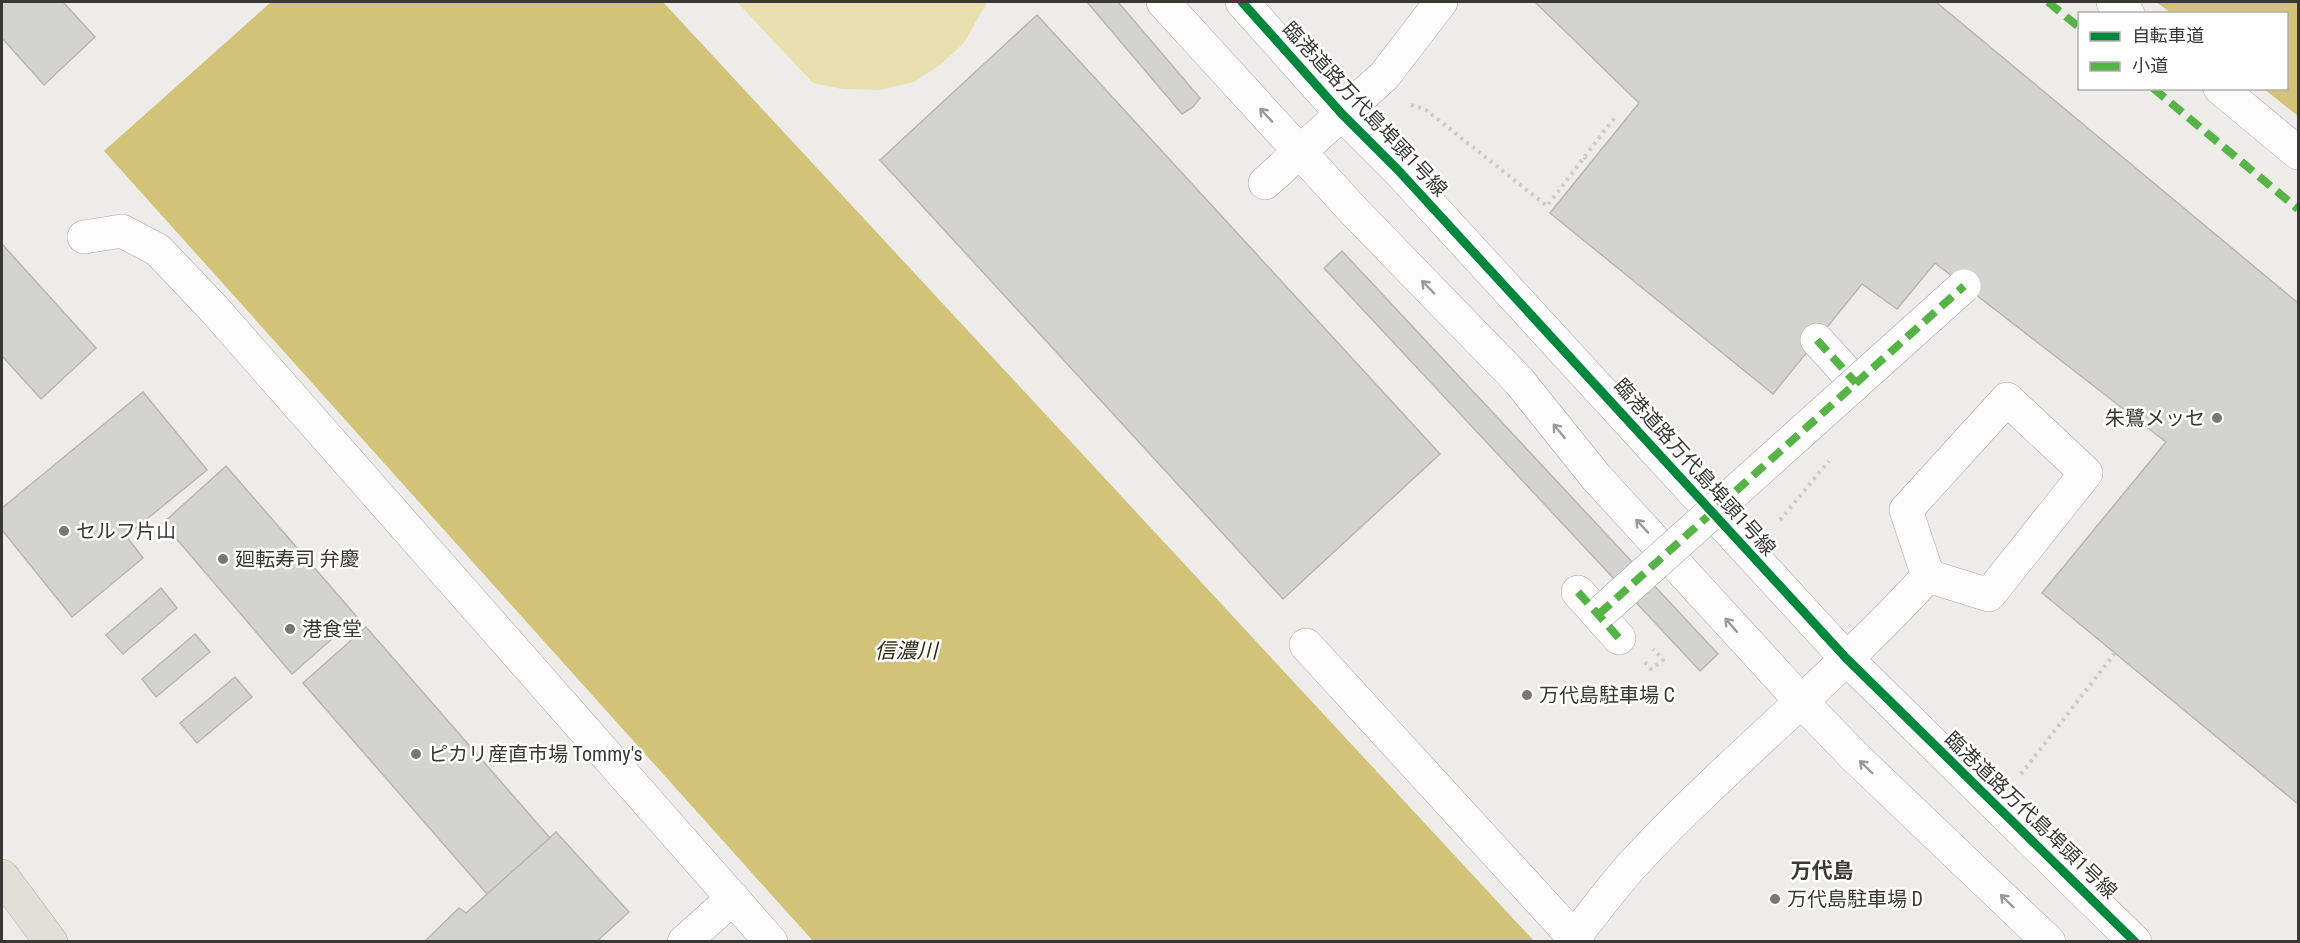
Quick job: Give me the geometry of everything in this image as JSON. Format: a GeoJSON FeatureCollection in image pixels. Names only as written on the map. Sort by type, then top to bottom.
{"type":"FeatureCollection","features":[{"type":"Feature","properties":{"kind":"highway"},"geometry":{"type":"LineString","coordinates":[[2,876],[51,942]]}},
{"type":"Feature","properties":{"kind":"street"},"geometry":{"type":"LineString","coordinates":[[1162,2],[1519,381],[1596,477],[1801,701],[2049,942]]}},
{"type":"Feature","properties":{"kind":"street","name":"臨港道路万代島埠頭1号線"},"geometry":{"type":"LineString","coordinates":[[1242,2],[1342,114],[1414,188],[1846,658],[2135,942]]}},
{"type":"Feature","properties":{"kind":"street"},"geometry":{"type":"LineString","coordinates":[[1265,183],[1384,76],[1441,2]]}},
{"type":"Feature","properties":{"kind":"street"},"geometry":{"type":"LineString","coordinates":[[2113,2],[2126,12]]}},
{"type":"Feature","properties":{"kind":"street"},"geometry":{"type":"LineString","coordinates":[[2222,90],[2298,153]]}},
{"type":"Feature","properties":{"kind":"street"},"geometry":{"type":"LineString","coordinates":[[84,237],[122,231],[158,250],[214,309],[771,942]]}},
{"type":"Feature","properties":{"kind":"street"},"geometry":{"type":"LineString","coordinates":[[1599,615],[1964,286]]}},
{"type":"Feature","properties":{"kind":"street"},"geometry":{"type":"LineString","coordinates":[[1817,340],[1856,383]]}},
{"type":"Feature","properties":{"kind":"street"},"geometry":{"type":"LineString","coordinates":[[2007,399],[2086,473],[1989,595],[1928,576],[1906,510],[2007,399]]}},
{"type":"Feature","properties":{"kind":"street"},"geometry":{"type":"LineString","coordinates":[[1306,645],[1577,939],[1634,863],[1885,622],[1928,576]]}},
{"type":"Feature","properties":{"kind":"street"},"geometry":{"type":"LineString","coordinates":[[684,942],[732,898]]}},
{"type":"Feature","properties":{"kind":"path"},"geometry":{"type":"LineString","coordinates":[[1411,105],[1426,110],[1547,206],[1615,117]]}},
{"type":"Feature","properties":{"kind":"path"},"geometry":{"type":"LineString","coordinates":[[1584,157],[1591,162]]}},
{"type":"Feature","properties":{"kind":"path"},"geometry":{"type":"LineString","coordinates":[[2021,774],[2115,653]]}},
{"type":"Feature","properties":{"kind":"shaded area"},"geometry":{"type":"Polygon","coordinates":[[[737,2],[987,2],[964,43],[940,65],[914,82],[880,90],[842,89],[813,83],[737,2]]]}},
{"type":"Feature","properties":{"kind":"water","name":"信濃川"},"geometry":{"type":"Polygon","coordinates":[[[271,2],[663,2],[1534,941],[813,941],[104,151],[271,2]]]}},
{"type":"Feature","properties":{"kind":"water"},"geometry":{"type":"Polygon","coordinates":[[[2156,2],[2298,2],[2298,116],[2265,90],[2288,90],[2288,12],[2170,12],[2156,2]]]}},
{"type":"Feature","properties":{"kind":"building"},"geometry":{"type":"Polygon","coordinates":[[[2,2],[63,2],[95,37],[44,85],[2,38],[2,2]]]}},
{"type":"Feature","properties":{"kind":"building"},"geometry":{"type":"Polygon","coordinates":[[[1087,2],[1118,2],[1200,98],[1193,107],[1182,114],[1087,2]]]}},
{"type":"Feature","properties":{"kind":"building","name":"朱鷺メッセ"},"geometry":{"type":"Polygon","coordinates":[[[1535,2],[1936,2],[2298,303],[2298,804],[2042,593],[2166,442],[1935,263],[1897,309],[1862,284],[1773,394],[1550,213],[1639,103],[1535,2]]]}},
{"type":"Feature","properties":{"kind":"building"},"geometry":{"type":"Polygon","coordinates":[[[1037,15],[1440,454],[1283,599],[880,160],[1037,15]]]}},
{"type":"Feature","properties":{"kind":"building"},"geometry":{"type":"Polygon","coordinates":[[[2,244],[96,348],[41,399],[2,356],[2,244]]]}},
{"type":"Feature","properties":{"kind":"building"},"geometry":{"type":"Polygon","coordinates":[[[1342,251],[1718,654],[1700,671],[1324,268],[1342,251]]]}},
{"type":"Feature","properties":{"kind":"building"},"geometry":{"type":"Polygon","coordinates":[[[143,392],[207,470],[126,536],[143,558],[72,617],[2,530],[2,508],[143,392]]]}},
{"type":"Feature","properties":{"kind":"building"},"geometry":{"type":"Polygon","coordinates":[[[226,466],[357,617],[292,674],[163,523],[226,466]]]}},
{"type":"Feature","properties":{"kind":"building"},"geometry":{"type":"Polygon","coordinates":[[[161,588],[177,608],[123,654],[106,635],[161,588]]]}},
{"type":"Feature","properties":{"kind":"building"},"geometry":{"type":"Polygon","coordinates":[[[366,627],[550,838],[487,894],[303,683],[366,627]]]}},
{"type":"Feature","properties":{"kind":"building"},"geometry":{"type":"Polygon","coordinates":[[[195,634],[210,652],[156,697],[142,679],[195,634]]]}},
{"type":"Feature","properties":{"kind":"building"},"geometry":{"type":"Polygon","coordinates":[[[235,677],[252,697],[197,743],[180,723],[235,677]]]}},
{"type":"Feature","properties":{"kind":"building"},"geometry":{"type":"Polygon","coordinates":[[[556,832],[629,912],[596,942],[424,942],[459,908],[466,913],[556,832]]]}},
{"type":"Feature","properties":{"kind":"marked path"},"geometry":{"type":"LineString","coordinates":[[2048,2],[2078,26]]}},
{"type":"Feature","properties":{"kind":"marked path"},"geometry":{"type":"LineString","coordinates":[[2155,90],[2298,209]]}},
{"type":"Feature","properties":{"kind":"marked path"},"geometry":{"type":"LineString","coordinates":[[1599,614],[1964,286]]}},
{"type":"Feature","properties":{"kind":"marked path"},"geometry":{"type":"LineString","coordinates":[[1817,340],[1856,383]]}},
{"type":"Feature","properties":{"kind":"marked path"},"geometry":{"type":"LineString","coordinates":[[1578,592],[1619,638]]}},
{"type":"Feature","properties":{"kind":"cycle path"},"geometry":{"type":"LineString","coordinates":[[1242,2],[1342,114],[1398,170],[1846,658],[2135,942]]}},
{"type":"Feature","properties":{"kind":"place","name":"朱鷺メッセ"},"geometry":{"type":"Point","coordinates":[2217,418]}},
{"type":"Feature","properties":{"kind":"place","name":"セルフ片山"},"geometry":{"type":"Point","coordinates":[64,531]}},
{"type":"Feature","properties":{"kind":"place","name":"廻転寿司 弁慶"},"geometry":{"type":"Point","coordinates":[223,559]}},
{"type":"Feature","properties":{"kind":"place","name":"港食堂"},"geometry":{"type":"Point","coordinates":[290,629]}},
{"type":"Feature","properties":{"kind":"place","name":"万代島駐車場 C"},"geometry":{"type":"Point","coordinates":[1527,695]}},
{"type":"Feature","properties":{"kind":"place","name":"ピカリ産直市場 Tommy's"},"geometry":{"type":"Point","coordinates":[416,754]}},
{"type":"Feature","properties":{"kind":"place","name":"万代島駐車場 D"},"geometry":{"type":"Point","coordinates":[1775,899]}},
{"type":"Feature","properties":{"kind":"district","name":"万代島"},"geometry":{"type":"Point","coordinates":[1822,871]}}]}
